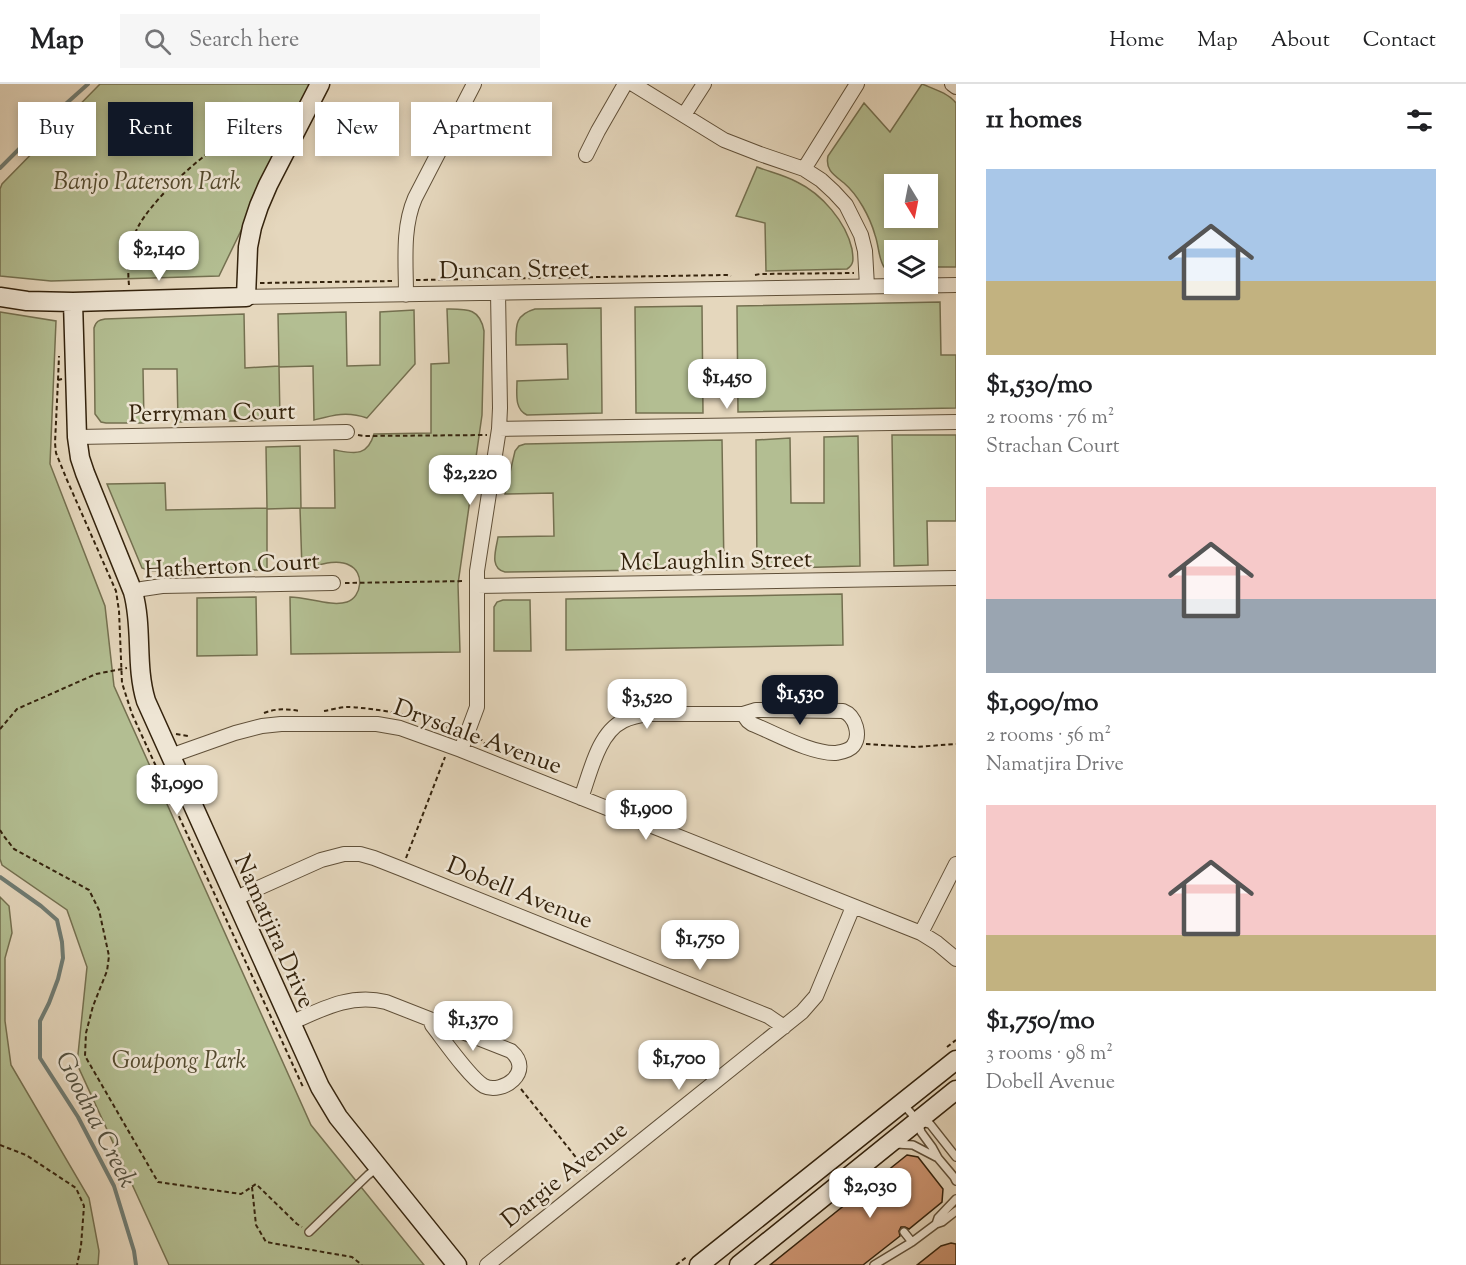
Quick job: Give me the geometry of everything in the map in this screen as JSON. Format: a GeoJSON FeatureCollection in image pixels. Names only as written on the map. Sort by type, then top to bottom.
{"type":"FeatureCollection","features":[{"type":"Feature","properties":{"kind":"street"},"geometry":{"type":"LineString","coordinates":[[246,290],[248,247],[259,206],[320,84]]}},
{"type":"Feature","properties":{"kind":"street"},"geometry":{"type":"LineString","coordinates":[[406,288],[406,228],[412,204],[474,84]]}},
{"type":"Feature","properties":{"kind":"street"},"geometry":{"type":"LineString","coordinates":[[585,155],[625,84]]}},
{"type":"Feature","properties":{"kind":"street"},"geometry":{"type":"LineString","coordinates":[[633,84],[713,134],[804,169],[821,180],[846,205],[861,236],[865,251],[867,280]]}},
{"type":"Feature","properties":{"kind":"street"},"geometry":{"type":"LineString","coordinates":[[684,115],[705,84]]}},
{"type":"Feature","properties":{"kind":"street"},"geometry":{"type":"LineString","coordinates":[[804,169],[857,84]]}},
{"type":"Feature","properties":{"kind":"street"},"geometry":{"type":"LineString","coordinates":[[952,84],[956,87]]}},
{"type":"Feature","properties":{"kind":"street","name":"Duncan Street"},"geometry":{"type":"LineString","coordinates":[[0,297],[27,301],[129,301],[246,290],[406,288],[498,293],[867,280],[956,285]]}},
{"type":"Feature","properties":{"kind":"street"},"geometry":{"type":"LineString","coordinates":[[455,748],[477,707],[478,555],[501,408],[498,293]]}},
{"type":"Feature","properties":{"kind":"street","name":"Namatjira Drive"},"geometry":{"type":"LineString","coordinates":[[73,302],[77,437],[80,458],[133,592],[137,616],[139,666],[146,701],[177,754],[234,899],[328,1101],[338,1117],[457,1265]]}},
{"type":"Feature","properties":{"kind":"street"},"geometry":{"type":"LineString","coordinates":[[499,429],[956,422]]}},
{"type":"Feature","properties":{"kind":"street","name":"Perryman Court"},"geometry":{"type":"LineString","coordinates":[[77,437],[347,432]]}},
{"type":"Feature","properties":{"kind":"street","name":"McLaughlin Street"},"geometry":{"type":"LineString","coordinates":[[477,586],[956,578]]}},
{"type":"Feature","properties":{"kind":"street","name":"Hatherton Court"},"geometry":{"type":"LineString","coordinates":[[133,592],[162,586],[333,583]]}},
{"type":"Feature","properties":{"kind":"street"},"geometry":{"type":"LineString","coordinates":[[582,798],[601,746],[614,727],[636,716],[743,714],[756,710],[843,711],[849,713],[855,723],[855,743],[843,752],[823,752],[752,724],[743,714]]}},
{"type":"Feature","properties":{"kind":"street","name":"Drysdale Avenue"},"geometry":{"type":"LineString","coordinates":[[177,754],[262,726],[377,724],[400,728],[921,933],[956,959]]}},
{"type":"Feature","properties":{"kind":"street","name":"Dobell Avenue"},"geometry":{"type":"LineString","coordinates":[[234,899],[321,860],[344,854],[360,854],[768,1016],[784,1028]]}},
{"type":"Feature","properties":{"kind":"street"},"geometry":{"type":"LineString","coordinates":[[921,933],[956,864]]}},
{"type":"Feature","properties":{"kind":"street","name":"Dargie Avenue"},"geometry":{"type":"LineString","coordinates":[[488,1265],[802,1012],[816,996],[853,907]]}},
{"type":"Feature","properties":{"kind":"street"},"geometry":{"type":"LineString","coordinates":[[291,1023],[332,1004],[349,1000],[370,999],[386,1002],[511,1051],[519,1062],[520,1071],[506,1085],[486,1087],[477,1081],[432,1025],[431,1020]]}},
{"type":"Feature","properties":{"kind":"street"},"geometry":{"type":"LineString","coordinates":[[699,1265],[956,1059]]}},
{"type":"Feature","properties":{"kind":"street"},"geometry":{"type":"LineString","coordinates":[[739,1265],[956,1090]]}},
{"type":"Feature","properties":{"kind":"lane"},"geometry":{"type":"LineString","coordinates":[[902,1103],[918,1121],[921,1132],[956,1181]]}},
{"type":"Feature","properties":{"kind":"lane"},"geometry":{"type":"LineString","coordinates":[[918,1121],[930,1124],[956,1157]]}},
{"type":"Feature","properties":{"kind":"lane"},"geometry":{"type":"LineString","coordinates":[[882,1149],[909,1144],[918,1146],[938,1158]]}},
{"type":"Feature","properties":{"kind":"lane"},"geometry":{"type":"LineString","coordinates":[[309,1232],[378,1167]]}},
{"type":"Feature","properties":{"kind":"lane"},"geometry":{"type":"LineString","coordinates":[[936,1224],[938,1218],[956,1199]]}},
{"type":"Feature","properties":{"kind":"lane"},"geometry":{"type":"LineString","coordinates":[[874,1265],[955,1213]]}},
{"type":"Feature","properties":{"kind":"lane"},"geometry":{"type":"LineString","coordinates":[[904,1232],[912,1242]]}},
{"type":"Feature","properties":{"kind":"path"},"geometry":{"type":"LineString","coordinates":[[129,301],[128,268],[138,227],[152,207],[192,166],[206,156]]}},
{"type":"Feature","properties":{"kind":"path"},"geometry":{"type":"LineString","coordinates":[[751,276],[760,274],[867,280]]}},
{"type":"Feature","properties":{"kind":"path"},"geometry":{"type":"LineString","coordinates":[[246,290],[406,288],[727,275],[734,277]]}},
{"type":"Feature","properties":{"kind":"path"},"geometry":{"type":"LineString","coordinates":[[58,380],[59,356]]}},
{"type":"Feature","properties":{"kind":"path"},"geometry":{"type":"LineString","coordinates":[[347,432],[365,436],[488,435],[499,429]]}},
{"type":"Feature","properties":{"kind":"path"},"geometry":{"type":"LineString","coordinates":[[333,583],[467,581],[477,586]]}},
{"type":"Feature","properties":{"kind":"path"},"geometry":{"type":"LineString","coordinates":[[0,729],[17,709],[40,698],[96,674],[139,666]]}},
{"type":"Feature","properties":{"kind":"path"},"geometry":{"type":"LineString","coordinates":[[176,734],[177,754]]}},
{"type":"Feature","properties":{"kind":"path"},"geometry":{"type":"LineString","coordinates":[[855,743],[915,747],[956,744]]}},
{"type":"Feature","properties":{"kind":"path"},"geometry":{"type":"LineString","coordinates":[[402,869],[455,748]]}},
{"type":"Feature","properties":{"kind":"path"},"geometry":{"type":"LineString","coordinates":[[0,830],[14,849],[89,890],[99,910],[109,956],[107,971],[93,1006],[86,1033],[85,1056],[158,1182],[241,1194],[256,1184],[297,1224],[309,1232]]}},
{"type":"Feature","properties":{"kind":"path"},"geometry":{"type":"LineString","coordinates":[[514,1079],[593,1179]]}},
{"type":"Feature","properties":{"kind":"path"},"geometry":{"type":"LineString","coordinates":[[0,1145],[26,1155],[76,1188],[84,1206],[77,1265]]}},
{"type":"Feature","properties":{"kind":"path"},"geometry":{"type":"LineString","coordinates":[[252,1186],[256,1225],[266,1242],[352,1257],[362,1265]]}},
{"type":"Feature","properties":{"kind":"green space","name":"Banjo Paterson Park"},"geometry":{"type":"Polygon","coordinates":[[[100,84],[312,84],[303,103],[205,102],[205,156],[277,156],[219,276],[51,281],[0,276],[0,189],[2,184],[29,156],[96,156],[96,102],[82,102],[100,84]]]}},
{"type":"Feature","properties":{"kind":"green space"},"geometry":{"type":"Polygon","coordinates":[[[922,84],[945,94],[956,103],[956,267],[938,267],[938,240],[884,240],[884,267],[867,214],[849,188],[829,169],[828,156],[864,103],[890,132],[922,84]]]}},
{"type":"Feature","properties":{"kind":"green space"},"geometry":{"type":"Polygon","coordinates":[[[757,167],[797,182],[824,201],[839,219],[849,239],[853,258],[850,267],[847,269],[766,271],[765,223],[736,216],[757,167]]]}},
{"type":"Feature","properties":{"kind":"green space"},"geometry":{"type":"Polygon","coordinates":[[[940,302],[941,355],[956,355],[956,408],[738,412],[737,306],[940,302]]]}},
{"type":"Feature","properties":{"kind":"green space"},"geometry":{"type":"Polygon","coordinates":[[[702,306],[703,413],[636,413],[635,307],[702,306]]]}},
{"type":"Feature","properties":{"kind":"green space"},"geometry":{"type":"Polygon","coordinates":[[[601,308],[602,413],[527,415],[518,405],[517,381],[568,379],[567,344],[516,345],[516,327],[520,318],[535,309],[601,308]]]}},
{"type":"Feature","properties":{"kind":"green space"},"geometry":{"type":"Polygon","coordinates":[[[447,309],[472,311],[482,323],[484,331],[482,415],[458,584],[460,652],[291,654],[290,597],[326,603],[347,602],[356,595],[360,584],[358,573],[344,563],[326,563],[302,569],[300,508],[267,509],[267,570],[150,571],[142,568],[107,484],[165,483],[166,510],[267,508],[266,447],[300,446],[301,508],[335,508],[334,450],[353,453],[363,450],[371,442],[374,434],[431,433],[431,364],[449,363],[447,309]]]}},
{"type":"Feature","properties":{"kind":"green space"},"geometry":{"type":"Polygon","coordinates":[[[414,310],[415,364],[367,418],[346,414],[314,420],[313,366],[279,367],[280,420],[178,422],[177,369],[143,369],[144,423],[106,423],[101,422],[95,414],[94,328],[101,320],[244,314],[245,368],[279,366],[278,314],[346,312],[347,366],[380,365],[380,312],[414,310]]]}},
{"type":"Feature","properties":{"kind":"green space","name":"Goupong Park"},"geometry":{"type":"Polygon","coordinates":[[[0,312],[56,321],[50,464],[105,606],[114,686],[311,1125],[424,1265],[169,1265],[77,1064],[87,967],[67,910],[2,865],[0,859],[0,312]]]}},
{"type":"Feature","properties":{"kind":"green space"},"geometry":{"type":"Polygon","coordinates":[[[892,435],[956,435],[956,521],[927,521],[928,565],[894,566],[892,435]]]}},
{"type":"Feature","properties":{"kind":"green space"},"geometry":{"type":"Polygon","coordinates":[[[858,436],[860,566],[757,569],[756,440],[790,438],[791,503],[824,503],[824,437],[858,436]]]}},
{"type":"Feature","properties":{"kind":"green space"},"geometry":{"type":"Polygon","coordinates":[[[722,440],[724,569],[505,572],[497,567],[495,558],[498,537],[554,536],[553,493],[505,494],[515,451],[519,446],[525,444],[722,440]]]}},
{"type":"Feature","properties":{"kind":"green space"},"geometry":{"type":"Polygon","coordinates":[[[842,594],[843,645],[566,650],[566,599],[842,594]]]}},
{"type":"Feature","properties":{"kind":"green space"},"geometry":{"type":"Polygon","coordinates":[[[256,597],[257,655],[197,656],[197,598],[256,597]]]}},
{"type":"Feature","properties":{"kind":"green space"},"geometry":{"type":"Polygon","coordinates":[[[530,600],[531,651],[494,651],[494,607],[497,602],[530,600]]]}},
{"type":"Feature","properties":{"kind":"green space"},"geometry":{"type":"Polygon","coordinates":[[[0,897],[9,906],[12,933],[5,958],[5,1021],[11,1065],[89,1198],[99,1251],[98,1265],[0,1265],[0,897]]]}},
{"type":"Feature","properties":{"kind":"building"},"geometry":{"type":"Polygon","coordinates":[[[907,1155],[918,1157],[943,1189],[942,1202],[909,1229],[901,1227],[900,1236],[863,1265],[770,1265],[907,1155]]]}},
{"type":"Feature","properties":{"kind":"building"},"geometry":{"type":"Polygon","coordinates":[[[956,1244],[956,1265],[917,1265],[941,1246],[956,1244]]]}},
{"type":"Feature","properties":{"kind":"waterway","name":"Goodna Creek"},"geometry":{"type":"LineString","coordinates":[[0,168],[88,84]]}},
{"type":"Feature","properties":{"kind":"waterway","name":"Goodna Creek"},"geometry":{"type":"LineString","coordinates":[[0,877],[57,920],[63,958],[58,979],[40,1021],[40,1058],[78,1117],[114,1186],[134,1251],[136,1265]]}}]}
